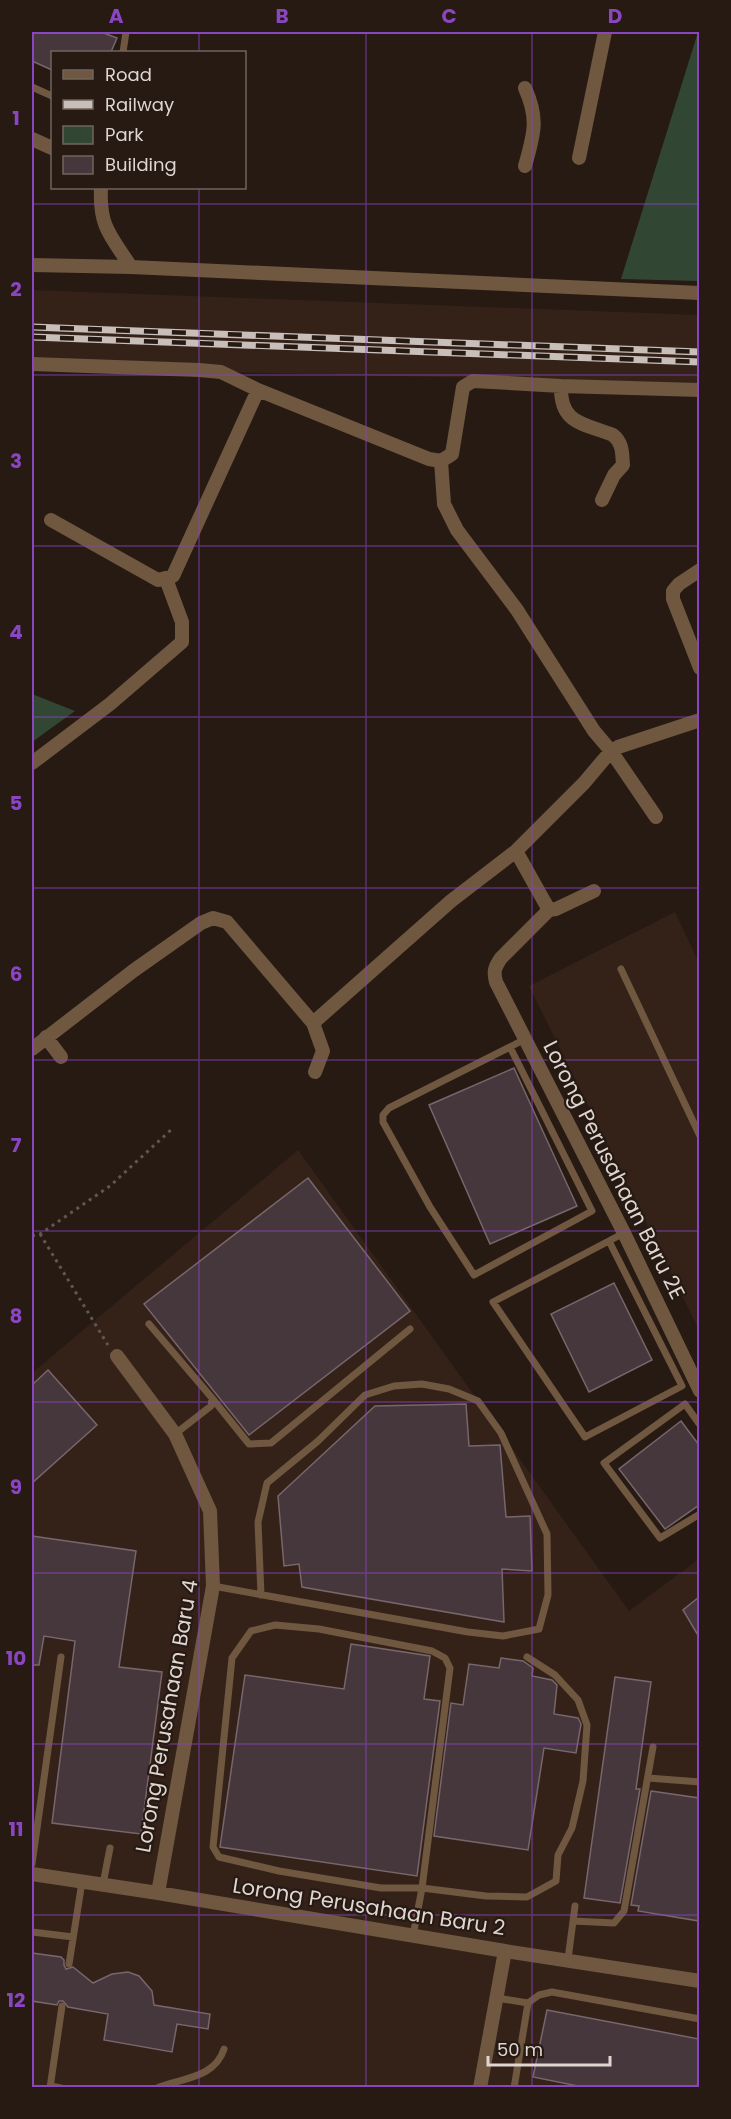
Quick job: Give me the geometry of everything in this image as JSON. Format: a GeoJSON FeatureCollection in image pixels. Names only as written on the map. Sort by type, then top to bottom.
{"type":"FeatureCollection","features":[{"type":"Feature","properties":{"kind":"street"},"geometry":{"type":"LineString","coordinates":[[579,158],[605,32]]}},
{"type":"Feature","properties":{"kind":"street"},"geometry":{"type":"LineString","coordinates":[[525,88],[535,118],[534,135],[525,166]]}},
{"type":"Feature","properties":{"kind":"street"},"geometry":{"type":"LineString","coordinates":[[32,139],[51,148]]}},
{"type":"Feature","properties":{"kind":"street"},"geometry":{"type":"LineString","coordinates":[[101,189],[100,208],[104,224],[131,267]]}},
{"type":"Feature","properties":{"kind":"street"},"geometry":{"type":"LineString","coordinates":[[32,265],[131,267],[699,294]]}},
{"type":"Feature","properties":{"kind":"street"},"geometry":{"type":"LineString","coordinates":[[32,364],[221,372],[258,390],[429,459],[441,461],[452,454],[463,387],[473,381],[699,390]]}},
{"type":"Feature","properties":{"kind":"street"},"geometry":{"type":"LineString","coordinates":[[561,386],[563,408],[566,414],[613,435],[622,447],[623,465],[614,475],[602,500]]}},
{"type":"Feature","properties":{"kind":"street"},"geometry":{"type":"LineString","coordinates":[[51,520],[158,580],[173,576],[258,390]]}},
{"type":"Feature","properties":{"kind":"street"},"geometry":{"type":"LineString","coordinates":[[441,461],[444,504],[457,530],[517,610],[594,731],[611,751],[656,817]]}},
{"type":"Feature","properties":{"kind":"street"},"geometry":{"type":"LineString","coordinates":[[699,570],[679,584],[673,591],[673,599],[699,668]]}},
{"type":"Feature","properties":{"kind":"street"},"geometry":{"type":"LineString","coordinates":[[32,763],[110,704],[182,642],[182,622],[166,579]]}},
{"type":"Feature","properties":{"kind":"street"},"geometry":{"type":"LineString","coordinates":[[313,1023],[451,901],[516,851],[584,783],[611,751],[699,720]]}},
{"type":"Feature","properties":{"kind":"street"},"geometry":{"type":"LineString","coordinates":[[516,851],[549,910],[556,909],[594,891]]}},
{"type":"Feature","properties":{"kind":"street","name":"Lorong Perusahaan Baru 2E"},"geometry":{"type":"LineString","coordinates":[[549,910],[501,958],[495,967],[496,982],[624,1233],[698,1387]]}},
{"type":"Feature","properties":{"kind":"street"},"geometry":{"type":"LineString","coordinates":[[32,1049],[133,971],[201,923],[213,918],[227,922],[313,1023],[323,1051],[315,1072]]}},
{"type":"Feature","properties":{"kind":"street"},"geometry":{"type":"LineString","coordinates":[[45,1037],[61,1057]]}},
{"type":"Feature","properties":{"kind":"street","name":"Lorong Perusahaan Baru 4"},"geometry":{"type":"LineString","coordinates":[[117,1356],[175,1434],[210,1511],[213,1586],[158,1893]]}},
{"type":"Feature","properties":{"kind":"street","name":"Lorong Perusahaan Baru 2"},"geometry":{"type":"LineString","coordinates":[[32,1874],[699,1981]]}},
{"type":"Feature","properties":{"kind":"street"},"geometry":{"type":"LineString","coordinates":[[480,2088],[505,1951]]}},
{"type":"Feature","properties":{"kind":"lane"},"geometry":{"type":"LineString","coordinates":[[123,51],[126,32]]}},
{"type":"Feature","properties":{"kind":"lane"},"geometry":{"type":"LineString","coordinates":[[32,87],[51,96]]}},
{"type":"Feature","properties":{"kind":"lane"},"geometry":{"type":"LineString","coordinates":[[621,969],[699,1136]]}},
{"type":"Feature","properties":{"kind":"lane"},"geometry":{"type":"LineString","coordinates":[[510,1047],[592,1211],[474,1275],[430,1208],[383,1122],[384,1115],[389,1108],[510,1047],[525,1040]]}},
{"type":"Feature","properties":{"kind":"lane"},"geometry":{"type":"LineString","coordinates":[[609,1241],[682,1386],[585,1437],[493,1302],[624,1233]]}},
{"type":"Feature","properties":{"kind":"lane"},"geometry":{"type":"LineString","coordinates":[[149,1324],[249,1444],[271,1443],[410,1329]]}},
{"type":"Feature","properties":{"kind":"lane"},"geometry":{"type":"LineString","coordinates":[[213,1586],[261,1595],[491,1635],[503,1636],[539,1629],[548,1595],[547,1534],[501,1433],[478,1401],[449,1389],[422,1384],[394,1386],[365,1395],[318,1441],[267,1484],[258,1522],[261,1595]]}},
{"type":"Feature","properties":{"kind":"lane"},"geometry":{"type":"LineString","coordinates":[[175,1434],[211,1406],[212,1398]]}},
{"type":"Feature","properties":{"kind":"lane"},"geometry":{"type":"LineString","coordinates":[[699,1425],[685,1404],[604,1463],[660,1538],[699,1514]]}},
{"type":"Feature","properties":{"kind":"lane"},"geometry":{"type":"LineString","coordinates":[[413,1936],[422,1888],[450,1668],[445,1658],[432,1651],[319,1629],[275,1625],[251,1630],[232,1658],[213,1847],[219,1857],[381,1888],[422,1888],[486,1896],[527,1897],[556,1881],[558,1855],[572,1828],[583,1781],[586,1725],[578,1700],[555,1675],[527,1657]]}},
{"type":"Feature","properties":{"kind":"lane"},"geometry":{"type":"LineString","coordinates":[[32,1864],[61,1657]]}},
{"type":"Feature","properties":{"kind":"lane"},"geometry":{"type":"LineString","coordinates":[[573,1921],[614,1923],[624,1911],[653,1747]]}},
{"type":"Feature","properties":{"kind":"lane"},"geometry":{"type":"LineString","coordinates":[[648,1778],[699,1782]]}},
{"type":"Feature","properties":{"kind":"lane"},"geometry":{"type":"LineString","coordinates":[[103,1884],[110,1848]]}},
{"type":"Feature","properties":{"kind":"lane"},"geometry":{"type":"LineString","coordinates":[[69,1964],[82,1882]]}},
{"type":"Feature","properties":{"kind":"lane"},"geometry":{"type":"LineString","coordinates":[[568,1959],[575,1906]]}},
{"type":"Feature","properties":{"kind":"lane"},"geometry":{"type":"LineString","coordinates":[[32,1932],[73,1937]]}},
{"type":"Feature","properties":{"kind":"lane"},"geometry":{"type":"LineString","coordinates":[[514,2088],[528,2003],[538,1995],[552,1992],[699,2019]]}},
{"type":"Feature","properties":{"kind":"lane"},"geometry":{"type":"LineString","coordinates":[[496,1998],[528,2003]]}},
{"type":"Feature","properties":{"kind":"lane"},"geometry":{"type":"LineString","coordinates":[[61,2088],[50,2087],[62,2006]]}},
{"type":"Feature","properties":{"kind":"lane"},"geometry":{"type":"LineString","coordinates":[[157,2088],[201,2075],[220,2060],[224,2049]]}},
{"type":"Feature","properties":{"kind":"path"},"geometry":{"type":"LineString","coordinates":[[32,1236],[40,1234],[110,1186],[173,1128]]}},
{"type":"Feature","properties":{"kind":"path"},"geometry":{"type":"LineString","coordinates":[[40,1234],[80,1301],[117,1356]]}},
{"type":"Feature","properties":{"kind":"shaded area"},"geometry":{"type":"Polygon","coordinates":[[[32,290],[699,315],[699,383],[221,372],[32,360],[32,290]]]}},
{"type":"Feature","properties":{"kind":"shaded area"},"geometry":{"type":"Polygon","coordinates":[[[675,912],[699,963],[699,1330],[529,986],[675,912]]]}},
{"type":"Feature","properties":{"kind":"shaded area"},"geometry":{"type":"Polygon","coordinates":[[[298,1150],[629,1611],[699,1559],[699,2087],[32,2088],[32,1373],[298,1150]]]}},
{"type":"Feature","properties":{"kind":"green space"},"geometry":{"type":"Polygon","coordinates":[[[698,32],[700,32],[699,281],[621,279],[698,32]]]}},
{"type":"Feature","properties":{"kind":"green space"},"geometry":{"type":"Polygon","coordinates":[[[32,694],[75,711],[32,742],[32,694]]]}},
{"type":"Feature","properties":{"kind":"building"},"geometry":{"type":"Polygon","coordinates":[[[32,32],[101,32],[117,38],[111,51],[51,51],[51,70],[32,61],[32,32]]]}},
{"type":"Feature","properties":{"kind":"building"},"geometry":{"type":"Polygon","coordinates":[[[514,1068],[577,1206],[490,1244],[429,1105],[514,1068]]]}},
{"type":"Feature","properties":{"kind":"building"},"geometry":{"type":"Polygon","coordinates":[[[308,1178],[410,1311],[249,1435],[144,1304],[308,1178]]]}},
{"type":"Feature","properties":{"kind":"building"},"geometry":{"type":"Polygon","coordinates":[[[614,1283],[652,1360],[589,1392],[551,1314],[614,1283]]]}},
{"type":"Feature","properties":{"kind":"building"},"geometry":{"type":"Polygon","coordinates":[[[48,1370],[97,1425],[32,1483],[32,1385],[48,1370]]]}},
{"type":"Feature","properties":{"kind":"building"},"geometry":{"type":"Polygon","coordinates":[[[466,1404],[469,1446],[500,1445],[506,1517],[530,1516],[532,1571],[502,1569],[504,1622],[302,1587],[299,1564],[284,1566],[278,1496],[375,1406],[466,1404]]]}},
{"type":"Feature","properties":{"kind":"building"},"geometry":{"type":"Polygon","coordinates":[[[681,1421],[699,1445],[699,1505],[665,1529],[619,1469],[681,1421]]]}},
{"type":"Feature","properties":{"kind":"building"},"geometry":{"type":"Polygon","coordinates":[[[32,1536],[136,1551],[119,1667],[162,1672],[141,1834],[52,1823],[75,1641],[44,1636],[39,1665],[32,1665],[32,1536]]]}},
{"type":"Feature","properties":{"kind":"building"},"geometry":{"type":"Polygon","coordinates":[[[699,1597],[699,1637],[683,1610],[699,1597]]]}},
{"type":"Feature","properties":{"kind":"building"},"geometry":{"type":"Polygon","coordinates":[[[351,1644],[430,1656],[424,1699],[440,1701],[417,1876],[220,1847],[245,1675],[344,1689],[351,1644]]]}},
{"type":"Feature","properties":{"kind":"building"},"geometry":{"type":"Polygon","coordinates":[[[501,1658],[523,1661],[533,1668],[532,1676],[552,1680],[557,1685],[554,1714],[578,1718],[581,1724],[576,1753],[544,1748],[528,1850],[434,1836],[451,1703],[463,1705],[469,1664],[499,1668],[501,1658]]]}},
{"type":"Feature","properties":{"kind":"building"},"geometry":{"type":"Polygon","coordinates":[[[615,1677],[651,1682],[636,1789],[640,1789],[620,1903],[584,1898],[615,1677]]]}},
{"type":"Feature","properties":{"kind":"building"},"geometry":{"type":"Polygon","coordinates":[[[651,1791],[699,1798],[699,1921],[638,1911],[639,1906],[631,1905],[651,1791]]]}},
{"type":"Feature","properties":{"kind":"building"},"geometry":{"type":"Polygon","coordinates":[[[32,1953],[61,1957],[66,1969],[73,1967],[93,1983],[112,1974],[128,1972],[139,1976],[152,1991],[154,2005],[210,2014],[208,2029],[177,2024],[172,2052],[104,2040],[108,2014],[68,2007],[63,2001],[59,2001],[57,2005],[32,2001],[32,1953]]]}},
{"type":"Feature","properties":{"kind":"building"},"geometry":{"type":"Polygon","coordinates":[[[547,2010],[699,2039],[697,2088],[588,2088],[533,2077],[547,2010]]]}},
{"type":"Feature","properties":{"kind":"railway"},"geometry":{"type":"LineString","coordinates":[[32,327],[700,352]]}},
{"type":"Feature","properties":{"kind":"railway"},"geometry":{"type":"LineString","coordinates":[[32,337],[700,362]]}}]}
